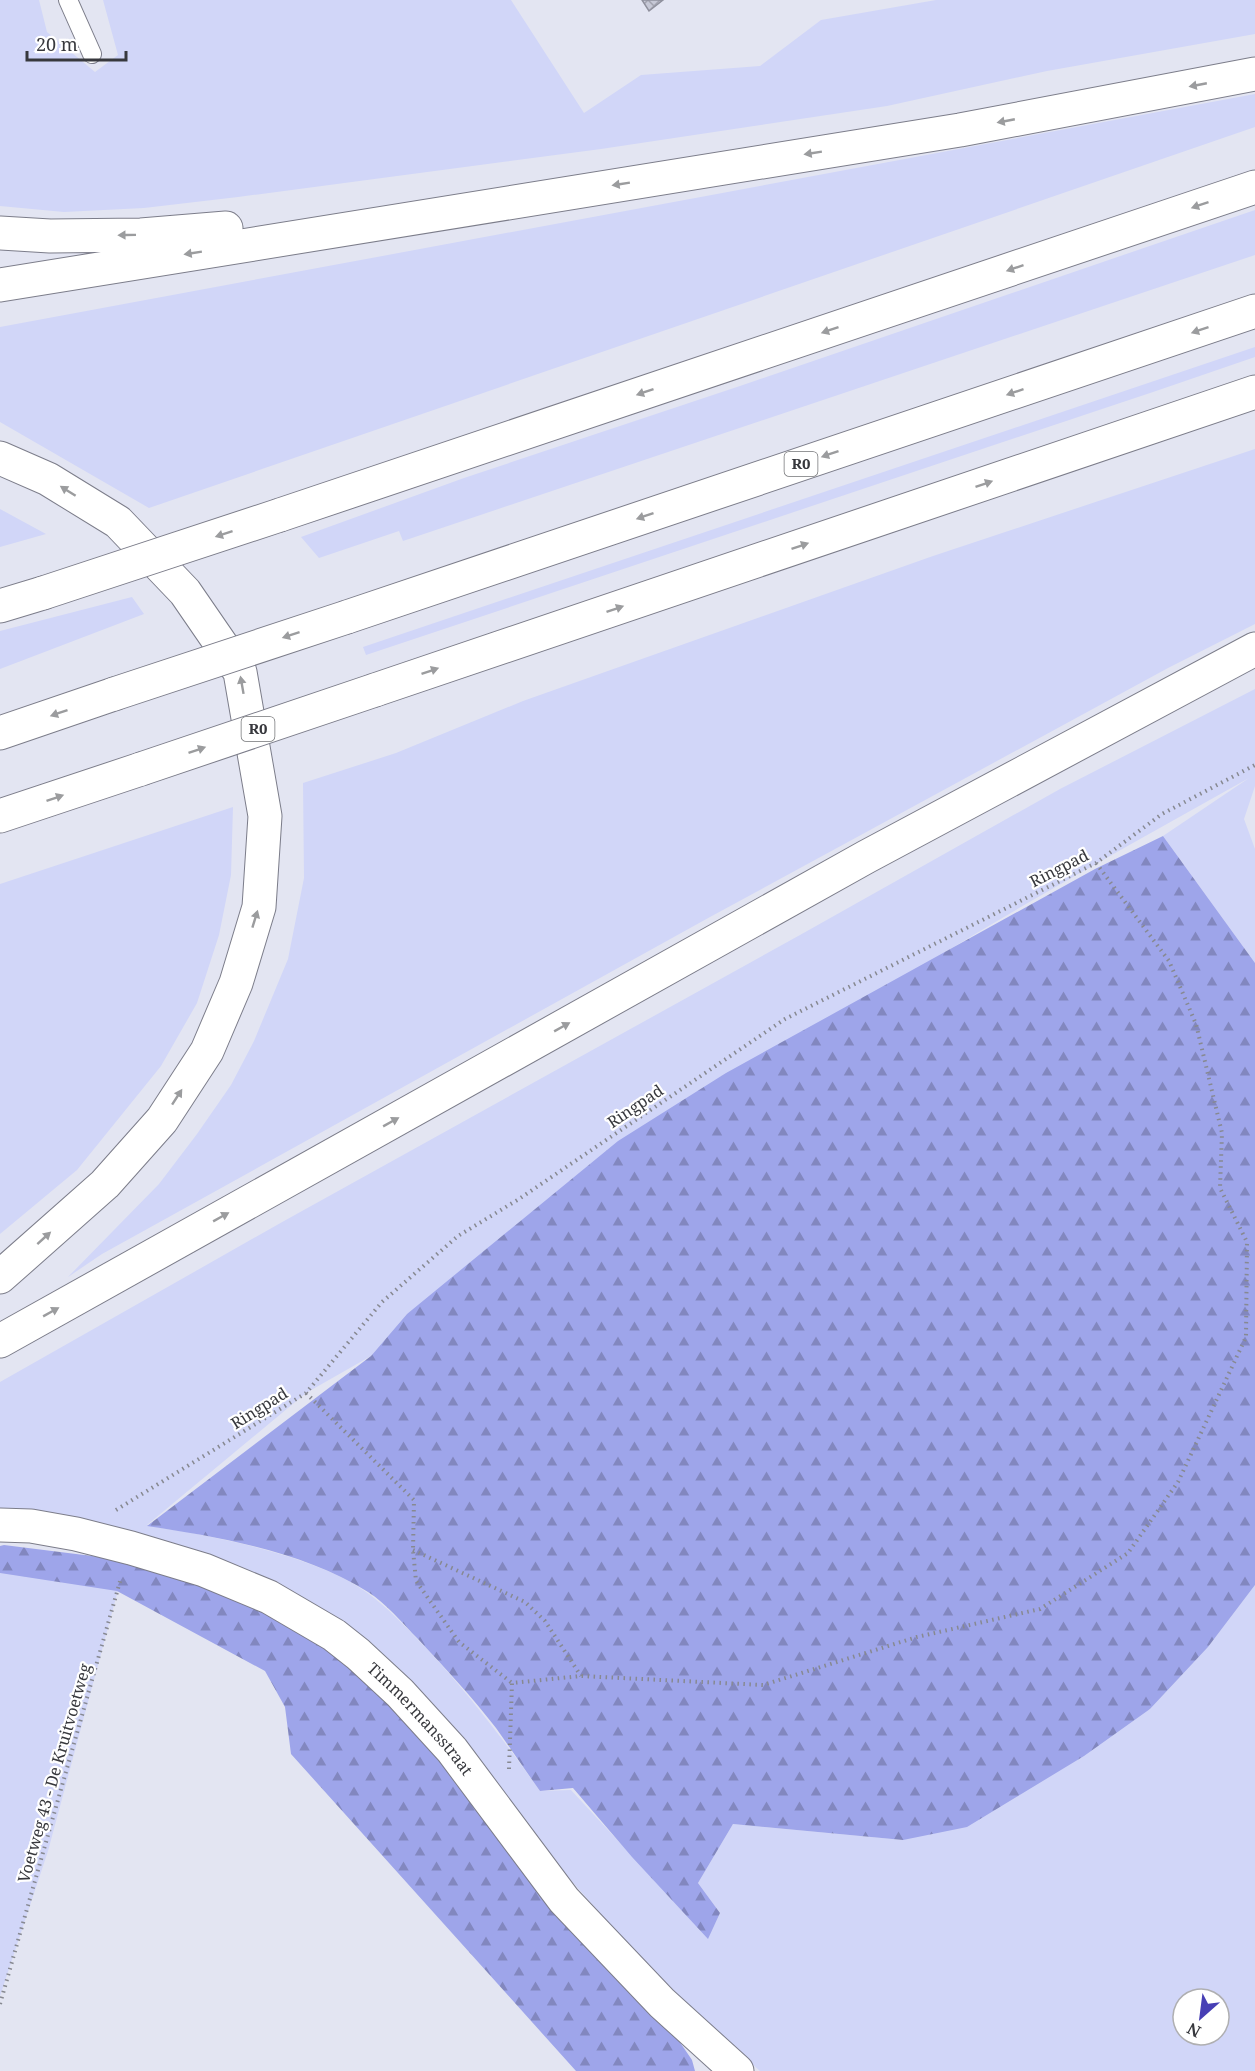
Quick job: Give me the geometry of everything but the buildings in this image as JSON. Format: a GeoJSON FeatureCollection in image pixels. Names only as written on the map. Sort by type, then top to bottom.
{"type":"FeatureCollection","features":[{"type":"Feature","properties":{"kind":"main road"},"geometry":{"type":"LineString","coordinates":[[0,285],[960,130],[1255,74]]}},
{"type":"Feature","properties":{"kind":"main road"},"geometry":{"type":"LineString","coordinates":[[0,606],[280,515],[1255,187]]}},
{"type":"Feature","properties":{"kind":"main road"},"geometry":{"type":"LineString","coordinates":[[0,233],[50,236],[141,235],[458,210]]}},
{"type":"Feature","properties":{"kind":"main road","name":"R0"},"geometry":{"type":"LineString","coordinates":[[0,733],[1255,311]]}},
{"type":"Feature","properties":{"kind":"main road","name":"R0"},"geometry":{"type":"LineString","coordinates":[[0,816],[1255,392]]}},
{"type":"Feature","properties":{"kind":"main road"},"geometry":{"type":"LineString","coordinates":[[0,458],[48,479],[118,522],[185,591],[240,672],[265,816],[259,907],[236,983],[207,1051],[162,1120],[105,1184],[0,1277]]}},
{"type":"Feature","properties":{"kind":"main road"},"geometry":{"type":"LineString","coordinates":[[0,1341],[866,857],[1255,649]]}},
{"type":"Feature","properties":{"kind":"main road","name":"Timmermansstraat"},"geometry":{"type":"LineString","coordinates":[[0,1525],[31,1526],[76,1534],[204,1570],[269,1597],[334,1635],[400,1693],[452,1750],[564,1899],[662,2003],[737,2071]]}},
{"type":"Feature","properties":{"kind":"lane"},"geometry":{"type":"LineString","coordinates":[[68,0],[92,54]]}},
{"type":"Feature","properties":{"kind":"path","name":"Ringpad"},"geometry":{"type":"LineString","coordinates":[[76,1534],[306,1393],[382,1302],[458,1236],[519,1199],[785,1020],[1096,863],[1162,814],[1255,765]]}},
{"type":"Feature","properties":{"kind":"path"},"geometry":{"type":"LineString","coordinates":[[306,1393],[414,1500],[413,1550],[416,1581],[459,1642],[512,1683],[581,1676],[763,1685],[917,1637],[1040,1609],[1128,1553],[1178,1482],[1246,1337],[1247,1242],[1220,1188],[1222,1133],[1196,1024],[1168,961],[1096,863]]}},
{"type":"Feature","properties":{"kind":"path","name":"Voetweg 43 - De Kruitvoetweg"},"geometry":{"type":"LineString","coordinates":[[0,2004],[131,1548]]}},
{"type":"Feature","properties":{"kind":"path"},"geometry":{"type":"LineString","coordinates":[[413,1550],[525,1602],[545,1621],[581,1676]]}},
{"type":"Feature","properties":{"kind":"path"},"geometry":{"type":"LineString","coordinates":[[507,1823],[512,1683]]}},
{"type":"Feature","properties":{"kind":"shaded area"},"geometry":{"type":"Polygon","coordinates":[[[0,0],[39,0],[47,32],[95,72],[118,55],[103,0],[511,0],[584,113],[641,75],[760,66],[821,20],[936,0],[1255,0],[1255,34],[1047,71],[887,106],[601,149],[238,197],[144,208],[64,212],[0,206],[0,0]]]}},
{"type":"Feature","properties":{"kind":"shaded area"},"geometry":{"type":"Polygon","coordinates":[[[1255,94],[1255,127],[149,508],[0,422],[0,327],[1255,94]]]}},
{"type":"Feature","properties":{"kind":"shaded area"},"geometry":{"type":"Polygon","coordinates":[[[1255,210],[1255,255],[403,541],[399,531],[319,558],[301,537],[464,478],[1255,210]]]}},
{"type":"Feature","properties":{"kind":"shaded area"},"geometry":{"type":"Polygon","coordinates":[[[1255,347],[1255,357],[1156,391],[366,655],[363,647],[1255,347]]]}},
{"type":"Feature","properties":{"kind":"shaded area"},"geometry":{"type":"Polygon","coordinates":[[[1255,449],[1255,624],[1168,668],[710,917],[102,1254],[68,1277],[159,1184],[231,1085],[254,1041],[288,959],[304,878],[303,783],[396,753],[523,701],[933,556],[1255,449]]]}},
{"type":"Feature","properties":{"kind":"shaded area"},"geometry":{"type":"Polygon","coordinates":[[[0,509],[46,534],[0,547],[0,509]]]}},
{"type":"Feature","properties":{"kind":"shaded area"},"geometry":{"type":"Polygon","coordinates":[[[132,597],[144,614],[0,669],[0,631],[132,597]]]}},
{"type":"Feature","properties":{"kind":"shaded area"},"geometry":{"type":"Polygon","coordinates":[[[1255,689],[1255,786],[1244,819],[1255,849],[1255,963],[1163,836],[1249,778],[1012,912],[873,997],[407,1314],[371,1356],[306,1393],[147,1525],[227,1540],[278,1553],[328,1571],[358,1586],[382,1604],[427,1649],[500,1736],[540,1791],[571,1790],[708,1938],[720,1913],[698,1883],[733,1824],[903,1840],[1150,1709],[1208,1647],[1255,1585],[1255,2071],[760,2071],[673,1992],[627,1944],[562,1870],[521,1815],[423,1697],[0,1511],[0,1382],[284,1221],[1060,789],[1255,689]]]}},
{"type":"Feature","properties":{"kind":"shaded area"},"geometry":{"type":"Polygon","coordinates":[[[233,807],[231,875],[219,935],[197,1003],[161,1066],[77,1170],[0,1234],[0,884],[233,807]]]}},
{"type":"Feature","properties":{"kind":"shaded area"},"geometry":{"type":"Polygon","coordinates":[[[0,1564],[121,1579],[48,1851],[0,1996],[0,1564]]]}},
{"type":"Feature","properties":{"kind":"green space"},"geometry":{"type":"Polygon","coordinates":[[[1163,836],[1255,963],[1255,1585],[1208,1647],[1150,1709],[1084,1756],[967,1827],[903,1840],[733,1824],[698,1883],[720,1913],[708,1939],[632,1857],[573,1788],[540,1791],[477,1705],[418,1639],[375,1597],[343,1578],[289,1556],[232,1541],[147,1526],[371,1356],[407,1314],[618,1141],[726,1073],[1095,869],[1163,836]]]}},
{"type":"Feature","properties":{"kind":"green space"},"geometry":{"type":"Polygon","coordinates":[[[0,1546],[124,1560],[226,1594],[293,1625],[327,1647],[388,1699],[673,2032],[692,2060],[695,2071],[576,2071],[291,1754],[285,1707],[265,1671],[117,1591],[0,1573],[0,1546]]]}}]}
